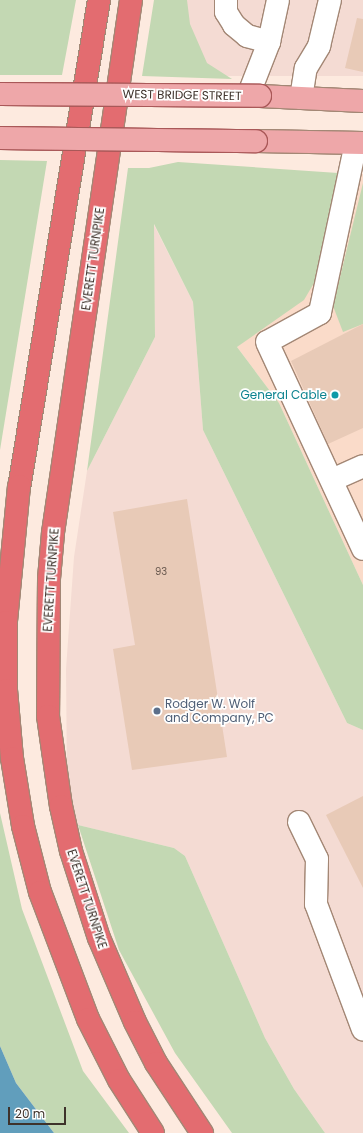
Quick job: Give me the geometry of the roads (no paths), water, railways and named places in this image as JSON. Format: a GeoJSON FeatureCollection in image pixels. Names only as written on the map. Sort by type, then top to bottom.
{"type":"FeatureCollection","features":[{"type":"Feature","properties":{"kind":"highway"},"geometry":{"type":"LineString","coordinates":[[99,0],[19,486],[6,622],[6,690],[13,766],[23,826],[40,892],[88,1019],[120,1080],[153,1133]]}},
{"type":"Feature","properties":{"kind":"highway","name":"EVERETT TURNPIKE"},"geometry":{"type":"LineString","coordinates":[[131,0],[53,533],[49,578],[48,716],[61,806],[71,851],[99,938],[138,1029],[172,1089],[202,1133]]}},
{"type":"Feature","properties":{"kind":"main road","name":"WEST BRIDGE STREET"},"geometry":{"type":"LineString","coordinates":[[0,94],[254,96],[363,101]]}},
{"type":"Feature","properties":{"kind":"main road"},"geometry":{"type":"LineString","coordinates":[[0,138],[359,143]]}},
{"type":"Feature","properties":{"kind":"lane"},"geometry":{"type":"LineString","coordinates":[[226,0],[226,12],[234,25],[246,36],[269,42]]}},
{"type":"Feature","properties":{"kind":"lane"},"geometry":{"type":"LineString","coordinates":[[254,96],[269,42],[278,0]]}},
{"type":"Feature","properties":{"kind":"lane"},"geometry":{"type":"LineString","coordinates":[[301,98],[306,68],[319,46],[330,0]]}},
{"type":"Feature","properties":{"kind":"lane"},"geometry":{"type":"LineString","coordinates":[[359,143],[320,314],[267,342],[363,549]]}},
{"type":"Feature","properties":{"kind":"lane"},"geometry":{"type":"LineString","coordinates":[[332,480],[363,466]]}},
{"type":"Feature","properties":{"kind":"lane"},"geometry":{"type":"LineString","coordinates":[[299,822],[317,859],[316,904],[363,1030]]}},
{"type":"Feature","properties":{"kind":"water"},"geometry":{"type":"Polygon","coordinates":[[[0,1046],[16,1083],[54,1133],[0,1133],[0,1046]]]}},
{"type":"Feature","properties":{"kind":"place","name":"General Cable"},"geometry":{"type":"Point","coordinates":[335,395]}},
{"type":"Feature","properties":{"kind":"place","name":"Rodger W. Wolf and Company, PC"},"geometry":{"type":"Point","coordinates":[157,711]}}]}
